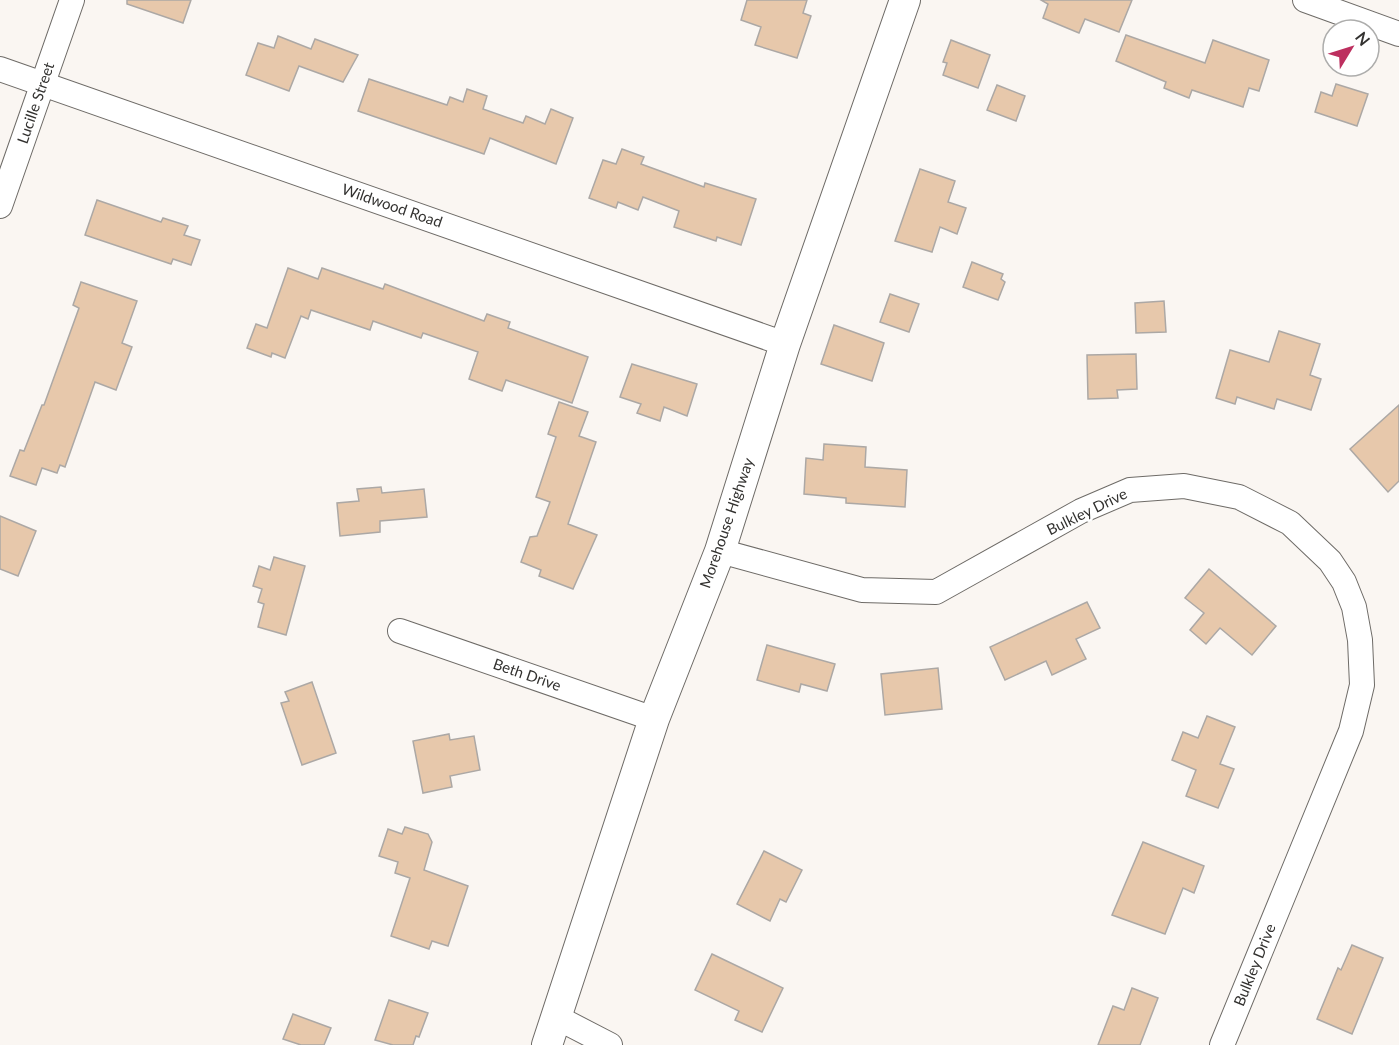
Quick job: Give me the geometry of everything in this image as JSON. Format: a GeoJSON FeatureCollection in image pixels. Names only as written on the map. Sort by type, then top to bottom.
{"type":"FeatureCollection","features":[{"type":"Feature","properties":{"kind":"street","name":"Lucille Street"},"geometry":{"type":"LineString","coordinates":[[0,206],[72,0]]}},
{"type":"Feature","properties":{"kind":"street","name":"Morehouse Highway"},"geometry":{"type":"LineString","coordinates":[[551,1031],[654,719],[720,551],[785,344],[905,0]]}},
{"type":"Feature","properties":{"kind":"street"},"geometry":{"type":"LineString","coordinates":[[1305,0],[1399,34]]}},
{"type":"Feature","properties":{"kind":"street","name":"Wildwood Road"},"geometry":{"type":"LineString","coordinates":[[0,69],[785,344]]}},
{"type":"Feature","properties":{"kind":"street","name":"Bulkley Drive"},"geometry":{"type":"LineString","coordinates":[[720,551],[862,590],[936,592],[1081,512],[1130,490],[1184,486],[1239,497],[1290,523],[1330,561],[1344,582],[1354,607],[1362,685],[1351,731],[1222,1045]]}},
{"type":"Feature","properties":{"kind":"street","name":"Beth Drive"},"geometry":{"type":"LineString","coordinates":[[400,631],[654,719]]}},
{"type":"Feature","properties":{"kind":"street"},"geometry":{"type":"LineString","coordinates":[[551,1031],[610,1045]]}},
{"type":"Feature","properties":{"kind":"building"},"geometry":{"type":"Polygon","coordinates":[[[127,0],[191,0],[183,23],[127,4],[127,0]]]}},
{"type":"Feature","properties":{"kind":"building"},"geometry":{"type":"Polygon","coordinates":[[[747,0],[807,0],[803,13],[811,16],[797,58],[755,45],[761,27],[741,20],[747,0]]]}},
{"type":"Feature","properties":{"kind":"building"},"geometry":{"type":"Polygon","coordinates":[[[1041,0],[1132,0],[1119,32],[1085,19],[1079,33],[1043,18],[1048,4],[1041,0]]]}},
{"type":"Feature","properties":{"kind":"building"},"geometry":{"type":"Polygon","coordinates":[[[1126,35],[1205,63],[1213,40],[1269,60],[1259,91],[1249,88],[1243,107],[1192,90],[1189,98],[1164,88],[1166,82],[1116,61],[1126,35]]]}},
{"type":"Feature","properties":{"kind":"building"},"geometry":{"type":"Polygon","coordinates":[[[278,36],[311,49],[315,39],[358,55],[343,82],[299,66],[289,91],[246,75],[258,43],[274,48],[278,36]]]}},
{"type":"Feature","properties":{"kind":"building"},"geometry":{"type":"Polygon","coordinates":[[[951,40],[990,55],[978,88],[943,75],[947,63],[943,62],[951,40]]]}},
{"type":"Feature","properties":{"kind":"building"},"geometry":{"type":"Polygon","coordinates":[[[369,79],[447,105],[450,97],[463,102],[467,89],[487,96],[483,109],[523,123],[526,116],[545,124],[551,109],[573,118],[556,164],[490,138],[484,154],[358,111],[369,79]]]}},
{"type":"Feature","properties":{"kind":"building"},"geometry":{"type":"Polygon","coordinates":[[[1336,84],[1368,94],[1357,126],[1315,112],[1321,92],[1332,96],[1336,84]]]}},
{"type":"Feature","properties":{"kind":"building"},"geometry":{"type":"Polygon","coordinates":[[[997,85],[1025,96],[1016,121],[987,110],[997,85]]]}},
{"type":"Feature","properties":{"kind":"building"},"geometry":{"type":"Polygon","coordinates":[[[622,149],[644,157],[641,164],[704,187],[705,183],[756,199],[741,245],[717,237],[716,241],[674,227],[679,211],[643,197],[638,210],[618,202],[616,208],[589,198],[603,160],[616,164],[622,149]]]}},
{"type":"Feature","properties":{"kind":"building"},"geometry":{"type":"Polygon","coordinates":[[[920,169],[955,181],[948,202],[966,208],[957,234],[940,227],[932,252],[895,241],[920,169]]]}},
{"type":"Feature","properties":{"kind":"building"},"geometry":{"type":"Polygon","coordinates":[[[97,200],[161,222],[163,218],[188,226],[184,235],[200,240],[191,265],[173,259],[171,264],[85,235],[97,200]]]}},
{"type":"Feature","properties":{"kind":"building"},"geometry":{"type":"Polygon","coordinates":[[[972,262],[1003,274],[1001,279],[1005,282],[998,300],[963,287],[972,262]]]}},
{"type":"Feature","properties":{"kind":"building"},"geometry":{"type":"Polygon","coordinates":[[[288,268],[318,279],[322,268],[383,289],[385,284],[484,321],[487,314],[510,322],[508,328],[588,357],[572,403],[506,380],[502,391],[469,379],[478,352],[423,333],[421,338],[373,321],[370,330],[311,310],[308,319],[301,316],[285,358],[272,353],[271,357],[247,348],[256,324],[267,328],[288,268]]]}},
{"type":"Feature","properties":{"kind":"building"},"geometry":{"type":"Polygon","coordinates":[[[81,282],[137,301],[122,343],[132,347],[116,390],[95,382],[65,467],[60,465],[57,473],[42,468],[36,485],[10,476],[20,450],[24,451],[42,405],[44,405],[79,308],[73,305],[81,282]]]}},
{"type":"Feature","properties":{"kind":"building"},"geometry":{"type":"Polygon","coordinates":[[[890,294],[919,304],[909,332],[880,322],[890,294]]]}},
{"type":"Feature","properties":{"kind":"building"},"geometry":{"type":"Polygon","coordinates":[[[1164,301],[1166,332],[1136,333],[1135,303],[1164,301]]]}},
{"type":"Feature","properties":{"kind":"building"},"geometry":{"type":"Polygon","coordinates":[[[834,325],[884,343],[872,381],[821,364],[834,325]]]}},
{"type":"Feature","properties":{"kind":"building"},"geometry":{"type":"Polygon","coordinates":[[[1279,331],[1320,344],[1310,375],[1321,379],[1311,410],[1277,399],[1274,409],[1237,397],[1235,404],[1216,398],[1230,350],[1269,362],[1279,331]]]}},
{"type":"Feature","properties":{"kind":"building"},"geometry":{"type":"Polygon","coordinates":[[[1136,354],[1137,389],[1117,390],[1118,398],[1088,399],[1087,355],[1136,354]]]}},
{"type":"Feature","properties":{"kind":"building"},"geometry":{"type":"Polygon","coordinates":[[[632,364],[697,384],[687,416],[664,407],[660,421],[637,413],[641,404],[620,397],[632,364]]]}},
{"type":"Feature","properties":{"kind":"building"},"geometry":{"type":"Polygon","coordinates":[[[559,402],[588,412],[579,436],[596,442],[568,524],[597,535],[573,589],[539,576],[541,570],[521,562],[530,537],[537,536],[550,502],[536,497],[556,437],[548,434],[559,402]]]}},
{"type":"Feature","properties":{"kind":"building"},"geometry":{"type":"Polygon","coordinates":[[[1399,405],[1399,481],[1388,492],[1350,449],[1399,405]]]}},
{"type":"Feature","properties":{"kind":"building"},"geometry":{"type":"Polygon","coordinates":[[[824,444],[866,447],[865,467],[907,470],[905,507],[846,503],[846,498],[804,494],[806,458],[823,460],[824,444]]]}},
{"type":"Feature","properties":{"kind":"building"},"geometry":{"type":"Polygon","coordinates":[[[381,487],[382,493],[424,489],[427,517],[380,521],[380,532],[340,536],[337,503],[359,501],[357,489],[381,487]]]}},
{"type":"Feature","properties":{"kind":"building"},"geometry":{"type":"Polygon","coordinates":[[[0,516],[36,531],[18,576],[0,569],[0,516]]]}},
{"type":"Feature","properties":{"kind":"building"},"geometry":{"type":"Polygon","coordinates":[[[274,557],[305,566],[286,635],[258,627],[264,604],[258,602],[262,589],[253,586],[259,566],[270,570],[274,557]]]}},
{"type":"Feature","properties":{"kind":"building"},"geometry":{"type":"Polygon","coordinates":[[[1209,569],[1276,626],[1252,655],[1220,628],[1206,644],[1190,630],[1204,613],[1185,598],[1209,569]]]}},
{"type":"Feature","properties":{"kind":"building"},"geometry":{"type":"Polygon","coordinates":[[[1087,602],[1100,628],[1076,639],[1086,659],[1052,675],[1046,661],[1005,680],[990,647],[1087,602]]]}},
{"type":"Feature","properties":{"kind":"building"},"geometry":{"type":"Polygon","coordinates":[[[767,645],[835,664],[827,691],[801,684],[799,692],[757,680],[767,645]]]}},
{"type":"Feature","properties":{"kind":"building"},"geometry":{"type":"Polygon","coordinates":[[[938,668],[942,709],[885,715],[881,674],[938,668]]]}},
{"type":"Feature","properties":{"kind":"building"},"geometry":{"type":"Polygon","coordinates":[[[312,682],[336,753],[302,765],[281,703],[289,701],[285,692],[312,682]]]}},
{"type":"Feature","properties":{"kind":"building"},"geometry":{"type":"Polygon","coordinates":[[[1207,716],[1235,727],[1220,764],[1234,769],[1218,808],[1186,796],[1196,770],[1172,760],[1183,732],[1198,738],[1207,716]]]}},
{"type":"Feature","properties":{"kind":"building"},"geometry":{"type":"Polygon","coordinates":[[[449,734],[450,740],[474,736],[480,770],[450,776],[452,787],[423,793],[413,741],[449,734]]]}},
{"type":"Feature","properties":{"kind":"building"},"geometry":{"type":"Polygon","coordinates":[[[405,827],[428,834],[432,842],[424,870],[468,886],[448,946],[432,941],[429,949],[391,936],[410,878],[395,873],[398,862],[379,856],[388,829],[402,834],[405,827]]]}},
{"type":"Feature","properties":{"kind":"building"},"geometry":{"type":"Polygon","coordinates":[[[1143,842],[1204,866],[1194,893],[1183,888],[1165,934],[1112,915],[1143,842]]]}},
{"type":"Feature","properties":{"kind":"building"},"geometry":{"type":"Polygon","coordinates":[[[764,851],[802,870],[786,902],[780,899],[770,921],[737,904],[764,851]]]}},
{"type":"Feature","properties":{"kind":"building"},"geometry":{"type":"Polygon","coordinates":[[[1352,945],[1383,958],[1352,1034],[1317,1019],[1338,968],[1341,970],[1352,945]]]}},
{"type":"Feature","properties":{"kind":"building"},"geometry":{"type":"Polygon","coordinates":[[[712,954],[783,988],[762,1032],[735,1020],[739,1011],[695,990],[712,954]]]}},
{"type":"Feature","properties":{"kind":"building"},"geometry":{"type":"Polygon","coordinates":[[[1132,988],[1158,998],[1140,1045],[1098,1045],[1113,1006],[1124,1010],[1132,988]]]}},
{"type":"Feature","properties":{"kind":"building"},"geometry":{"type":"Polygon","coordinates":[[[389,1000],[428,1013],[419,1037],[416,1036],[413,1045],[393,1045],[375,1040],[389,1000]]]}},
{"type":"Feature","properties":{"kind":"building"},"geometry":{"type":"Polygon","coordinates":[[[293,1014],[331,1028],[324,1045],[301,1045],[283,1039],[293,1014]]]}}]}
